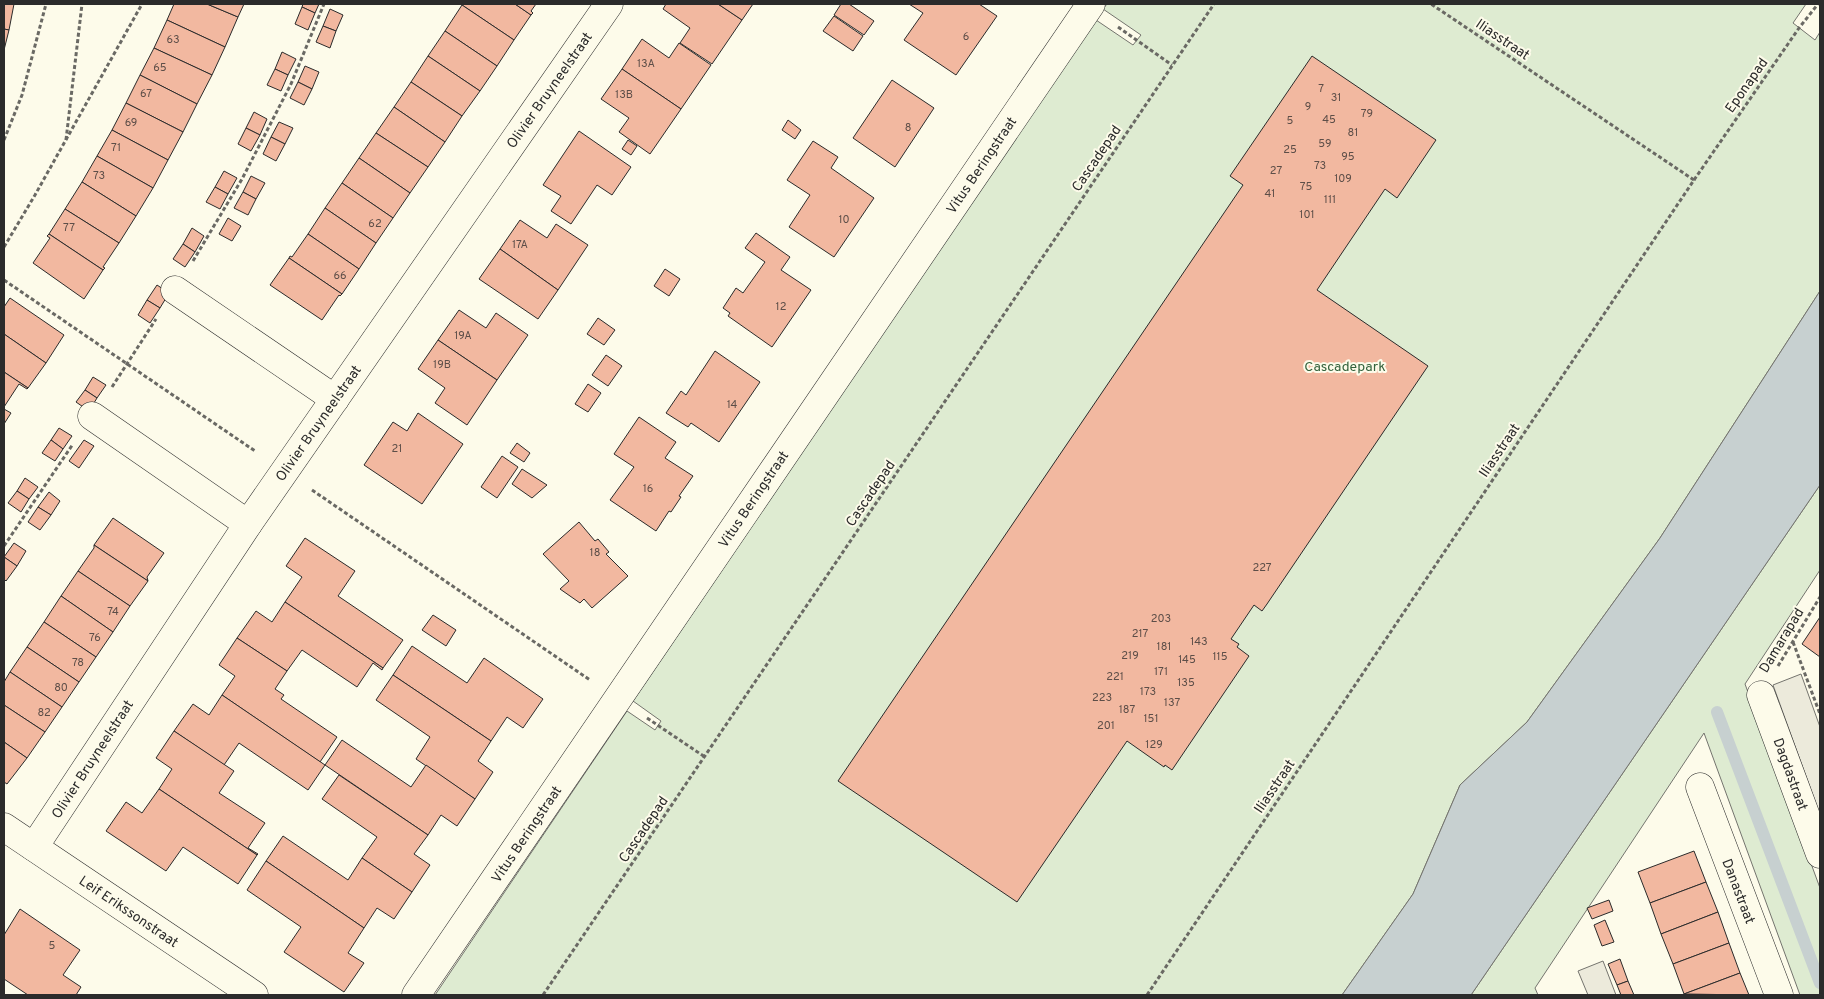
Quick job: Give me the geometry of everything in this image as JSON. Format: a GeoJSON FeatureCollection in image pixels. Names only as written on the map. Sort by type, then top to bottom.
{"type":"FeatureCollection","features":[{"type":"Feature","properties":{"kind":"street","name":"Olivier Bruyneelstraat"},"geometry":{"type":"LineString","coordinates":[[34,848],[284,471],[609,4]]}},
{"type":"Feature","properties":{"kind":"street","name":"Vitus Beringstraat"},"geometry":{"type":"LineString","coordinates":[[416,995],[1090,5]]}},
{"type":"Feature","properties":{"kind":"street"},"geometry":{"type":"LineString","coordinates":[[175,290],[334,400]]}},
{"type":"Feature","properties":{"kind":"street"},"geometry":{"type":"LineString","coordinates":[[92,416],[248,524]]}},
{"type":"Feature","properties":{"kind":"street","name":"Dagdastraat"},"geometry":{"type":"LineString","coordinates":[[1761,695],[1820,854]]}},
{"type":"Feature","properties":{"kind":"street","name":"Danastraat"},"geometry":{"type":"LineString","coordinates":[[1700,786],[1779,995]]}},
{"type":"Feature","properties":{"kind":"street","name":"Leif Erikssonstraat"},"geometry":{"type":"LineString","coordinates":[[4,827],[254,995]]}},
{"type":"Feature","properties":{"kind":"path"},"geometry":{"type":"LineString","coordinates":[[4,140],[22,95],[46,4]]}},
{"type":"Feature","properties":{"kind":"path"},"geometry":{"type":"LineString","coordinates":[[65,142],[82,4]]}},
{"type":"Feature","properties":{"kind":"path"},"geometry":{"type":"LineString","coordinates":[[4,247],[142,4]]}},
{"type":"Feature","properties":{"kind":"path","name":"Cascadepad"},"geometry":{"type":"LineString","coordinates":[[544,995],[1214,4]]}},
{"type":"Feature","properties":{"kind":"path","name":"Iliasstraat"},"geometry":{"type":"LineString","coordinates":[[1147,995],[1694,180],[1431,4]]}},
{"type":"Feature","properties":{"kind":"path","name":"Eponapad"},"geometry":{"type":"LineString","coordinates":[[1694,180],[1799,28],[1818,4]]}},
{"type":"Feature","properties":{"kind":"path"},"geometry":{"type":"LineString","coordinates":[[1090,5],[1172,65]]}},
{"type":"Feature","properties":{"kind":"path"},"geometry":{"type":"LineString","coordinates":[[4,280],[705,757]]}},
{"type":"Feature","properties":{"kind":"path","name":"Damarapad"},"geometry":{"type":"LineString","coordinates":[[1761,695],[1820,597]]}},
{"type":"Feature","properties":{"kind":"path"},"geometry":{"type":"LineString","coordinates":[[1793,642],[1820,714]]}},
{"type":"Feature","properties":{"kind":"green space","name":"Cascadepark"},"geometry":{"type":"Polygon","coordinates":[[[1107,4],[1806,4],[1793,23],[1815,40],[1820,32],[1820,291],[1660,538],[1527,722],[1460,785],[1413,894],[1342,995],[435,995],[627,711],[655,730],[661,721],[633,701],[1096,20],[1133,45],[1141,35],[1103,9],[1107,4]]]}},
{"type":"Feature","properties":{"kind":"green space"},"geometry":{"type":"Polygon","coordinates":[[[1820,485],[1820,570],[1745,684],[1820,888],[1820,995],[1800,995],[1704,733],[1535,988],[1538,995],[1471,995],[1820,485]]]}},
{"type":"Feature","properties":{"kind":"shaded area"},"geometry":{"type":"Polygon","coordinates":[[[1820,291],[1820,485],[1471,995],[1342,995],[1413,894],[1460,785],[1527,722],[1660,538],[1820,291]]]}},
{"type":"Feature","properties":{"kind":"shaded area"},"geometry":{"type":"Polygon","coordinates":[[[1801,674],[1820,727],[1820,815],[1773,685],[1801,674]]]}},
{"type":"Feature","properties":{"kind":"shaded area"},"geometry":{"type":"Polygon","coordinates":[[[1603,961],[1616,995],[1588,995],[1578,971],[1603,961]]]}},
{"type":"Feature","properties":{"kind":"building"},"geometry":{"type":"Polygon","coordinates":[[[4,4],[14,4],[9,30],[4,29],[4,4]]]}},
{"type":"Feature","properties":{"kind":"building"},"geometry":{"type":"Polygon","coordinates":[[[174,4],[207,4],[238,17],[225,47],[167,20],[174,4]]]}},
{"type":"Feature","properties":{"kind":"building"},"geometry":{"type":"Polygon","coordinates":[[[207,4],[244,4],[238,17],[207,4]]]}},
{"type":"Feature","properties":{"kind":"building"},"geometry":{"type":"Polygon","coordinates":[[[303,4],[319,4],[315,13],[302,7],[303,4]]]}},
{"type":"Feature","properties":{"kind":"building"},"geometry":{"type":"Polygon","coordinates":[[[463,4],[515,4],[531,15],[514,40],[463,4]]]}},
{"type":"Feature","properties":{"kind":"building"},"geometry":{"type":"Polygon","coordinates":[[[515,4],[536,4],[531,11],[533,13],[531,15],[515,4]]]}},
{"type":"Feature","properties":{"kind":"building"},"geometry":{"type":"Polygon","coordinates":[[[666,4],[718,4],[742,20],[712,64],[680,43],[690,28],[663,9],[666,4]]]}},
{"type":"Feature","properties":{"kind":"building"},"geometry":{"type":"Polygon","coordinates":[[[718,4],[753,4],[742,20],[718,4]]]}},
{"type":"Feature","properties":{"kind":"building"},"geometry":{"type":"Polygon","coordinates":[[[841,4],[849,4],[874,21],[864,35],[834,15],[841,4]]]}},
{"type":"Feature","properties":{"kind":"building"},"geometry":{"type":"Polygon","coordinates":[[[909,4],[979,4],[997,16],[956,75],[904,40],[923,13],[909,4]]]}},
{"type":"Feature","properties":{"kind":"building"},"geometry":{"type":"Polygon","coordinates":[[[462,5],[514,40],[497,66],[445,31],[462,5]]]}},
{"type":"Feature","properties":{"kind":"building"},"geometry":{"type":"Polygon","coordinates":[[[302,7],[315,13],[308,30],[295,24],[302,7]]]}},
{"type":"Feature","properties":{"kind":"building"},"geometry":{"type":"Polygon","coordinates":[[[330,9],[343,15],[336,31],[323,26],[330,9]]]}},
{"type":"Feature","properties":{"kind":"building"},"geometry":{"type":"Polygon","coordinates":[[[834,16],[863,36],[853,51],[823,31],[834,16]]]}},
{"type":"Feature","properties":{"kind":"building"},"geometry":{"type":"Polygon","coordinates":[[[167,20],[225,47],[212,75],[154,48],[167,20]]]}},
{"type":"Feature","properties":{"kind":"building"},"geometry":{"type":"Polygon","coordinates":[[[323,26],[336,31],[330,48],[316,42],[323,26]]]}},
{"type":"Feature","properties":{"kind":"building"},"geometry":{"type":"Polygon","coordinates":[[[4,29],[9,30],[4,50],[4,29]]]}},
{"type":"Feature","properties":{"kind":"building"},"geometry":{"type":"Polygon","coordinates":[[[445,31],[497,66],[480,91],[428,56],[445,31]]]}},
{"type":"Feature","properties":{"kind":"building"},"geometry":{"type":"Polygon","coordinates":[[[642,39],[669,58],[679,43],[711,65],[681,109],[622,69],[642,39]]]}},
{"type":"Feature","properties":{"kind":"building"},"geometry":{"type":"Polygon","coordinates":[[[154,48],[212,75],[197,104],[140,75],[154,48]]]}},
{"type":"Feature","properties":{"kind":"building"},"geometry":{"type":"Polygon","coordinates":[[[282,52],[296,59],[288,75],[275,69],[282,52]]]}},
{"type":"Feature","properties":{"kind":"building"},"geometry":{"type":"Polygon","coordinates":[[[428,56],[480,91],[462,116],[411,82],[428,56]]]}},
{"type":"Feature","properties":{"kind":"building"},"geometry":{"type":"Polygon","coordinates":[[[1312,56],[1436,140],[1397,198],[1385,189],[1317,290],[1428,366],[1262,611],[1254,605],[1231,639],[1239,644],[1237,647],[1249,656],[1172,770],[1165,765],[1164,767],[1127,741],[1017,902],[838,781],[1243,185],[1230,176],[1312,56]]]}},
{"type":"Feature","properties":{"kind":"building"},"geometry":{"type":"Polygon","coordinates":[[[305,66],[319,72],[312,89],[298,82],[305,66]]]}},
{"type":"Feature","properties":{"kind":"building"},"geometry":{"type":"Polygon","coordinates":[[[275,69],[288,75],[281,91],[267,85],[275,69]]]}},
{"type":"Feature","properties":{"kind":"building"},"geometry":{"type":"Polygon","coordinates":[[[622,69],[681,109],[650,154],[619,132],[629,118],[601,99],[622,69]]]}},
{"type":"Feature","properties":{"kind":"building"},"geometry":{"type":"Polygon","coordinates":[[[140,75],[197,104],[183,132],[126,103],[140,75]]]}},
{"type":"Feature","properties":{"kind":"building"},"geometry":{"type":"Polygon","coordinates":[[[892,80],[934,108],[895,167],[853,138],[892,80]]]}},
{"type":"Feature","properties":{"kind":"building"},"geometry":{"type":"Polygon","coordinates":[[[298,82],[312,89],[304,105],[290,98],[298,82]]]}},
{"type":"Feature","properties":{"kind":"building"},"geometry":{"type":"Polygon","coordinates":[[[411,82],[462,116],[445,142],[394,107],[411,82]]]}},
{"type":"Feature","properties":{"kind":"building"},"geometry":{"type":"Polygon","coordinates":[[[126,103],[183,132],[168,160],[112,130],[126,103]]]}},
{"type":"Feature","properties":{"kind":"building"},"geometry":{"type":"Polygon","coordinates":[[[394,107],[445,142],[428,167],[376,133],[394,107]]]}},
{"type":"Feature","properties":{"kind":"building"},"geometry":{"type":"Polygon","coordinates":[[[254,112],[267,119],[260,135],[246,128],[254,112]]]}},
{"type":"Feature","properties":{"kind":"building"},"geometry":{"type":"Polygon","coordinates":[[[788,120],[801,130],[795,139],[782,130],[788,120]]]}},
{"type":"Feature","properties":{"kind":"building"},"geometry":{"type":"Polygon","coordinates":[[[279,122],[293,128],[285,144],[271,137],[279,122]]]}},
{"type":"Feature","properties":{"kind":"building"},"geometry":{"type":"Polygon","coordinates":[[[246,128],[260,135],[251,151],[238,144],[246,128]]]}},
{"type":"Feature","properties":{"kind":"building"},"geometry":{"type":"Polygon","coordinates":[[[112,130],[168,160],[153,188],[97,156],[112,130]]]}},
{"type":"Feature","properties":{"kind":"building"},"geometry":{"type":"Polygon","coordinates":[[[579,131],[631,167],[612,195],[597,185],[571,224],[551,211],[561,196],[543,185],[579,131]]]}},
{"type":"Feature","properties":{"kind":"building"},"geometry":{"type":"Polygon","coordinates":[[[376,133],[428,167],[410,193],[359,158],[376,133]]]}},
{"type":"Feature","properties":{"kind":"building"},"geometry":{"type":"Polygon","coordinates":[[[271,137],[285,144],[276,161],[263,154],[271,137]]]}},
{"type":"Feature","properties":{"kind":"building"},"geometry":{"type":"Polygon","coordinates":[[[628,140],[637,146],[631,155],[622,149],[628,140]]]}},
{"type":"Feature","properties":{"kind":"building"},"geometry":{"type":"Polygon","coordinates":[[[813,141],[838,157],[831,168],[874,198],[834,257],[789,227],[810,195],[787,180],[813,141]]]}},
{"type":"Feature","properties":{"kind":"building"},"geometry":{"type":"Polygon","coordinates":[[[97,156],[153,188],[136,216],[82,182],[97,156]]]}},
{"type":"Feature","properties":{"kind":"building"},"geometry":{"type":"Polygon","coordinates":[[[359,158],[410,193],[393,218],[342,183],[359,158]]]}},
{"type":"Feature","properties":{"kind":"building"},"geometry":{"type":"Polygon","coordinates":[[[224,171],[237,178],[228,194],[215,187],[224,171]]]}},
{"type":"Feature","properties":{"kind":"building"},"geometry":{"type":"Polygon","coordinates":[[[251,176],[265,183],[256,199],[243,192],[251,176]]]}},
{"type":"Feature","properties":{"kind":"building"},"geometry":{"type":"Polygon","coordinates":[[[82,182],[136,216],[119,243],[65,209],[82,182]]]}},
{"type":"Feature","properties":{"kind":"building"},"geometry":{"type":"Polygon","coordinates":[[[342,183],[393,218],[376,243],[325,208],[342,183]]]}},
{"type":"Feature","properties":{"kind":"building"},"geometry":{"type":"Polygon","coordinates":[[[215,187],[228,194],[220,209],[206,202],[215,187]]]}},
{"type":"Feature","properties":{"kind":"building"},"geometry":{"type":"Polygon","coordinates":[[[243,192],[256,199],[248,215],[234,208],[243,192]]]}},
{"type":"Feature","properties":{"kind":"building"},"geometry":{"type":"Polygon","coordinates":[[[325,208],[376,243],[359,269],[308,234],[325,208]]]}},
{"type":"Feature","properties":{"kind":"building"},"geometry":{"type":"Polygon","coordinates":[[[65,209],[119,243],[103,267],[105,268],[103,270],[49,234],[65,209]]]}},
{"type":"Feature","properties":{"kind":"building"},"geometry":{"type":"Polygon","coordinates":[[[228,218],[241,226],[232,241],[219,234],[228,218]]]}},
{"type":"Feature","properties":{"kind":"building"},"geometry":{"type":"Polygon","coordinates":[[[520,220],[547,238],[556,224],[588,245],[558,290],[500,249],[520,220]]]}},
{"type":"Feature","properties":{"kind":"building"},"geometry":{"type":"Polygon","coordinates":[[[192,228],[204,236],[195,252],[183,244],[192,228]]]}},
{"type":"Feature","properties":{"kind":"building"},"geometry":{"type":"Polygon","coordinates":[[[756,233],[790,257],[781,270],[811,290],[772,347],[728,316],[730,313],[723,308],[736,288],[743,293],[765,262],[745,248],[756,233]]]}},
{"type":"Feature","properties":{"kind":"building"},"geometry":{"type":"Polygon","coordinates":[[[49,234],[103,270],[84,299],[33,263],[50,238],[47,236],[49,234]]]}},
{"type":"Feature","properties":{"kind":"building"},"geometry":{"type":"Polygon","coordinates":[[[308,234],[359,269],[342,294],[289,258],[290,256],[292,257],[308,234]]]}},
{"type":"Feature","properties":{"kind":"building"},"geometry":{"type":"Polygon","coordinates":[[[183,244],[195,252],[185,267],[173,259],[183,244]]]}},
{"type":"Feature","properties":{"kind":"building"},"geometry":{"type":"Polygon","coordinates":[[[500,249],[558,290],[538,319],[479,279],[500,249]]]}},
{"type":"Feature","properties":{"kind":"building"},"geometry":{"type":"Polygon","coordinates":[[[289,258],[342,294],[339,295],[322,320],[270,285],[289,258]]]}},
{"type":"Feature","properties":{"kind":"building"},"geometry":{"type":"Polygon","coordinates":[[[665,269],[680,279],[669,296],[654,286],[665,269]]]}},
{"type":"Feature","properties":{"kind":"building"},"geometry":{"type":"Polygon","coordinates":[[[157,285],[169,293],[160,308],[147,300],[157,285]]]}},
{"type":"Feature","properties":{"kind":"building"},"geometry":{"type":"Polygon","coordinates":[[[10,298],[64,335],[46,363],[4,334],[4,307],[10,298]]]}},
{"type":"Feature","properties":{"kind":"building"},"geometry":{"type":"Polygon","coordinates":[[[147,300],[160,308],[150,323],[138,315],[147,300]]]}},
{"type":"Feature","properties":{"kind":"building"},"geometry":{"type":"Polygon","coordinates":[[[459,310],[486,328],[496,313],[528,335],[497,380],[438,340],[459,310]]]}},
{"type":"Feature","properties":{"kind":"building"},"geometry":{"type":"Polygon","coordinates":[[[598,318],[615,330],[604,345],[587,334],[598,318]]]}},
{"type":"Feature","properties":{"kind":"building"},"geometry":{"type":"Polygon","coordinates":[[[4,334],[46,363],[28,388],[4,372],[4,334]]]}},
{"type":"Feature","properties":{"kind":"building"},"geometry":{"type":"Polygon","coordinates":[[[438,340],[497,380],[467,425],[435,403],[445,388],[418,369],[438,340]]]}},
{"type":"Feature","properties":{"kind":"building"},"geometry":{"type":"Polygon","coordinates":[[[715,351],[760,382],[719,442],[691,423],[688,427],[666,413],[681,391],[686,395],[715,351]]]}},
{"type":"Feature","properties":{"kind":"building"},"geometry":{"type":"Polygon","coordinates":[[[606,355],[622,366],[608,386],[592,375],[606,355]]]}},
{"type":"Feature","properties":{"kind":"building"},"geometry":{"type":"Polygon","coordinates":[[[4,372],[28,388],[19,384],[4,407],[4,372]]]}},
{"type":"Feature","properties":{"kind":"building"},"geometry":{"type":"Polygon","coordinates":[[[93,377],[106,385],[97,398],[85,390],[93,377]]]}},
{"type":"Feature","properties":{"kind":"building"},"geometry":{"type":"Polygon","coordinates":[[[588,384],[601,393],[588,412],[575,404],[588,384]]]}},
{"type":"Feature","properties":{"kind":"building"},"geometry":{"type":"Polygon","coordinates":[[[85,390],[97,398],[89,411],[76,402],[85,390]]]}},
{"type":"Feature","properties":{"kind":"building"},"geometry":{"type":"Polygon","coordinates":[[[4,409],[11,413],[4,424],[4,409]]]}},
{"type":"Feature","properties":{"kind":"building"},"geometry":{"type":"Polygon","coordinates":[[[418,413],[463,444],[422,504],[364,465],[393,422],[407,431],[418,413]]]}},
{"type":"Feature","properties":{"kind":"building"},"geometry":{"type":"Polygon","coordinates":[[[639,417],[676,442],[665,458],[693,476],[679,496],[681,497],[671,512],[669,511],[656,531],[610,500],[634,467],[614,454],[639,417]]]}},
{"type":"Feature","properties":{"kind":"building"},"geometry":{"type":"Polygon","coordinates":[[[59,428],[72,436],[63,449],[51,440],[59,428]]]}},
{"type":"Feature","properties":{"kind":"building"},"geometry":{"type":"Polygon","coordinates":[[[51,440],[63,449],[55,461],[42,453],[51,440]]]}},
{"type":"Feature","properties":{"kind":"building"},"geometry":{"type":"Polygon","coordinates":[[[84,440],[94,446],[79,468],[69,461],[84,440]]]}},
{"type":"Feature","properties":{"kind":"building"},"geometry":{"type":"Polygon","coordinates":[[[517,443],[530,453],[524,462],[510,453],[517,443]]]}},
{"type":"Feature","properties":{"kind":"building"},"geometry":{"type":"Polygon","coordinates":[[[502,456],[518,467],[497,498],[481,487],[502,456]]]}},
{"type":"Feature","properties":{"kind":"building"},"geometry":{"type":"Polygon","coordinates":[[[522,469],[547,485],[532,498],[512,484],[522,469]]]}},
{"type":"Feature","properties":{"kind":"building"},"geometry":{"type":"Polygon","coordinates":[[[25,478],[38,487],[29,499],[17,491],[25,478]]]}},
{"type":"Feature","properties":{"kind":"building"},"geometry":{"type":"Polygon","coordinates":[[[17,491],[29,499],[21,512],[8,503],[17,491]]]}},
{"type":"Feature","properties":{"kind":"building"},"geometry":{"type":"Polygon","coordinates":[[[49,492],[60,501],[51,515],[38,507],[49,492]]]}},
{"type":"Feature","properties":{"kind":"building"},"geometry":{"type":"Polygon","coordinates":[[[38,507],[51,515],[40,530],[28,522],[38,507]]]}},
{"type":"Feature","properties":{"kind":"building"},"geometry":{"type":"Polygon","coordinates":[[[113,518],[164,553],[147,577],[148,581],[94,545],[113,518]]]}},
{"type":"Feature","properties":{"kind":"building"},"geometry":{"type":"Polygon","coordinates":[[[579,522],[595,541],[598,539],[609,552],[606,554],[628,576],[592,608],[584,599],[580,603],[560,589],[569,581],[543,554],[579,522]]]}},
{"type":"Feature","properties":{"kind":"building"},"geometry":{"type":"Polygon","coordinates":[[[305,538],[355,571],[338,596],[403,640],[383,668],[285,602],[302,577],[286,566],[305,538]]]}},
{"type":"Feature","properties":{"kind":"building"},"geometry":{"type":"Polygon","coordinates":[[[14,543],[26,551],[17,566],[4,557],[14,543]]]}},
{"type":"Feature","properties":{"kind":"building"},"geometry":{"type":"Polygon","coordinates":[[[94,545],[148,581],[130,606],[78,571],[94,548],[94,545]]]}},
{"type":"Feature","properties":{"kind":"building"},"geometry":{"type":"Polygon","coordinates":[[[4,557],[17,566],[6,581],[4,579],[4,557]]]}},
{"type":"Feature","properties":{"kind":"building"},"geometry":{"type":"Polygon","coordinates":[[[78,571],[130,606],[113,632],[61,596],[78,571]]]}},
{"type":"Feature","properties":{"kind":"building"},"geometry":{"type":"Polygon","coordinates":[[[61,596],[113,632],[96,657],[44,622],[61,596]]]}},
{"type":"Feature","properties":{"kind":"building"},"geometry":{"type":"Polygon","coordinates":[[[285,602],[383,668],[382,670],[373,663],[357,687],[302,650],[287,671],[237,638],[256,611],[272,622],[285,602]]]}},
{"type":"Feature","properties":{"kind":"building"},"geometry":{"type":"Polygon","coordinates":[[[433,615],[456,630],[446,646],[422,630],[433,615]]]}},
{"type":"Feature","properties":{"kind":"building"},"geometry":{"type":"Polygon","coordinates":[[[1820,617],[1820,657],[1802,644],[1820,617]]]}},
{"type":"Feature","properties":{"kind":"building"},"geometry":{"type":"Polygon","coordinates":[[[44,622],[96,657],[79,682],[27,647],[44,622]]]}},
{"type":"Feature","properties":{"kind":"building"},"geometry":{"type":"Polygon","coordinates":[[[237,638],[287,671],[275,689],[284,695],[281,699],[337,737],[320,762],[222,695],[235,676],[219,665],[237,638]]]}},
{"type":"Feature","properties":{"kind":"building"},"geometry":{"type":"Polygon","coordinates":[[[412,646],[467,683],[484,658],[543,699],[523,728],[507,717],[491,741],[393,675],[412,646]]]}},
{"type":"Feature","properties":{"kind":"building"},"geometry":{"type":"Polygon","coordinates":[[[27,647],[79,682],[62,707],[10,672],[27,647]]]}},
{"type":"Feature","properties":{"kind":"building"},"geometry":{"type":"Polygon","coordinates":[[[10,672],[62,707],[45,732],[4,705],[4,682],[10,672]]]}},
{"type":"Feature","properties":{"kind":"building"},"geometry":{"type":"Polygon","coordinates":[[[393,675],[491,741],[478,761],[493,772],[475,799],[416,759],[430,737],[376,700],[393,675]]]}},
{"type":"Feature","properties":{"kind":"building"},"geometry":{"type":"Polygon","coordinates":[[[222,695],[325,765],[308,790],[239,743],[224,765],[174,731],[193,704],[209,715],[222,695]]]}},
{"type":"Feature","properties":{"kind":"building"},"geometry":{"type":"Polygon","coordinates":[[[4,705],[45,732],[27,758],[4,742],[4,705]]]}},
{"type":"Feature","properties":{"kind":"building"},"geometry":{"type":"Polygon","coordinates":[[[174,731],[234,771],[219,793],[265,823],[248,848],[257,855],[159,789],[172,769],[156,758],[174,731]]]}},
{"type":"Feature","properties":{"kind":"building"},"geometry":{"type":"Polygon","coordinates":[[[342,740],[411,787],[426,765],[475,799],[457,826],[441,815],[428,835],[325,765],[342,740]]]}},
{"type":"Feature","properties":{"kind":"building"},"geometry":{"type":"Polygon","coordinates":[[[4,742],[27,758],[7,784],[4,782],[4,742]]]}},
{"type":"Feature","properties":{"kind":"building"},"geometry":{"type":"Polygon","coordinates":[[[339,775],[428,835],[414,854],[430,865],[412,892],[362,858],[377,837],[322,799],[339,775]]]}},
{"type":"Feature","properties":{"kind":"building"},"geometry":{"type":"Polygon","coordinates":[[[159,789],[257,855],[238,884],[183,847],[166,871],[106,831],[126,802],[142,813],[159,789]]]}},
{"type":"Feature","properties":{"kind":"building"},"geometry":{"type":"Polygon","coordinates":[[[283,836],[348,880],[362,858],[412,892],[394,919],[377,908],[364,928],[266,861],[283,836]]]}},
{"type":"Feature","properties":{"kind":"building"},"geometry":{"type":"Polygon","coordinates":[[[1694,851],[1706,882],[1650,903],[1638,872],[1694,851]]]}},
{"type":"Feature","properties":{"kind":"building"},"geometry":{"type":"Polygon","coordinates":[[[266,861],[364,928],[348,953],[364,963],[344,992],[284,952],[301,927],[247,890],[266,861]]]}},
{"type":"Feature","properties":{"kind":"building"},"geometry":{"type":"Polygon","coordinates":[[[1706,882],[1718,912],[1661,934],[1650,903],[1706,882]]]}},
{"type":"Feature","properties":{"kind":"building"},"geometry":{"type":"Polygon","coordinates":[[[1609,900],[1613,911],[1592,919],[1587,908],[1609,900]]]}},
{"type":"Feature","properties":{"kind":"building"},"geometry":{"type":"Polygon","coordinates":[[[20,909],[80,950],[63,975],[81,987],[76,995],[28,995],[4,979],[4,935],[20,909]]]}},
{"type":"Feature","properties":{"kind":"building"},"geometry":{"type":"Polygon","coordinates":[[[1718,912],[1729,943],[1673,964],[1661,934],[1718,912]]]}},
{"type":"Feature","properties":{"kind":"building"},"geometry":{"type":"Polygon","coordinates":[[[1605,920],[1614,942],[1602,946],[1594,925],[1605,920]]]}},
{"type":"Feature","properties":{"kind":"building"},"geometry":{"type":"Polygon","coordinates":[[[1729,943],[1740,973],[1684,994],[1673,964],[1729,943]]]}},
{"type":"Feature","properties":{"kind":"building"},"geometry":{"type":"Polygon","coordinates":[[[1620,959],[1628,981],[1617,985],[1608,964],[1620,959]]]}},
{"type":"Feature","properties":{"kind":"building"},"geometry":{"type":"Polygon","coordinates":[[[1740,973],[1749,995],[1684,994],[1740,973]]]}},
{"type":"Feature","properties":{"kind":"building"},"geometry":{"type":"Polygon","coordinates":[[[1628,981],[1634,995],[1621,995],[1617,985],[1628,981]]]}},
{"type":"Feature","properties":{"kind":"waterway"},"geometry":{"type":"LineString","coordinates":[[1717,712],[1820,983]]}}]}
